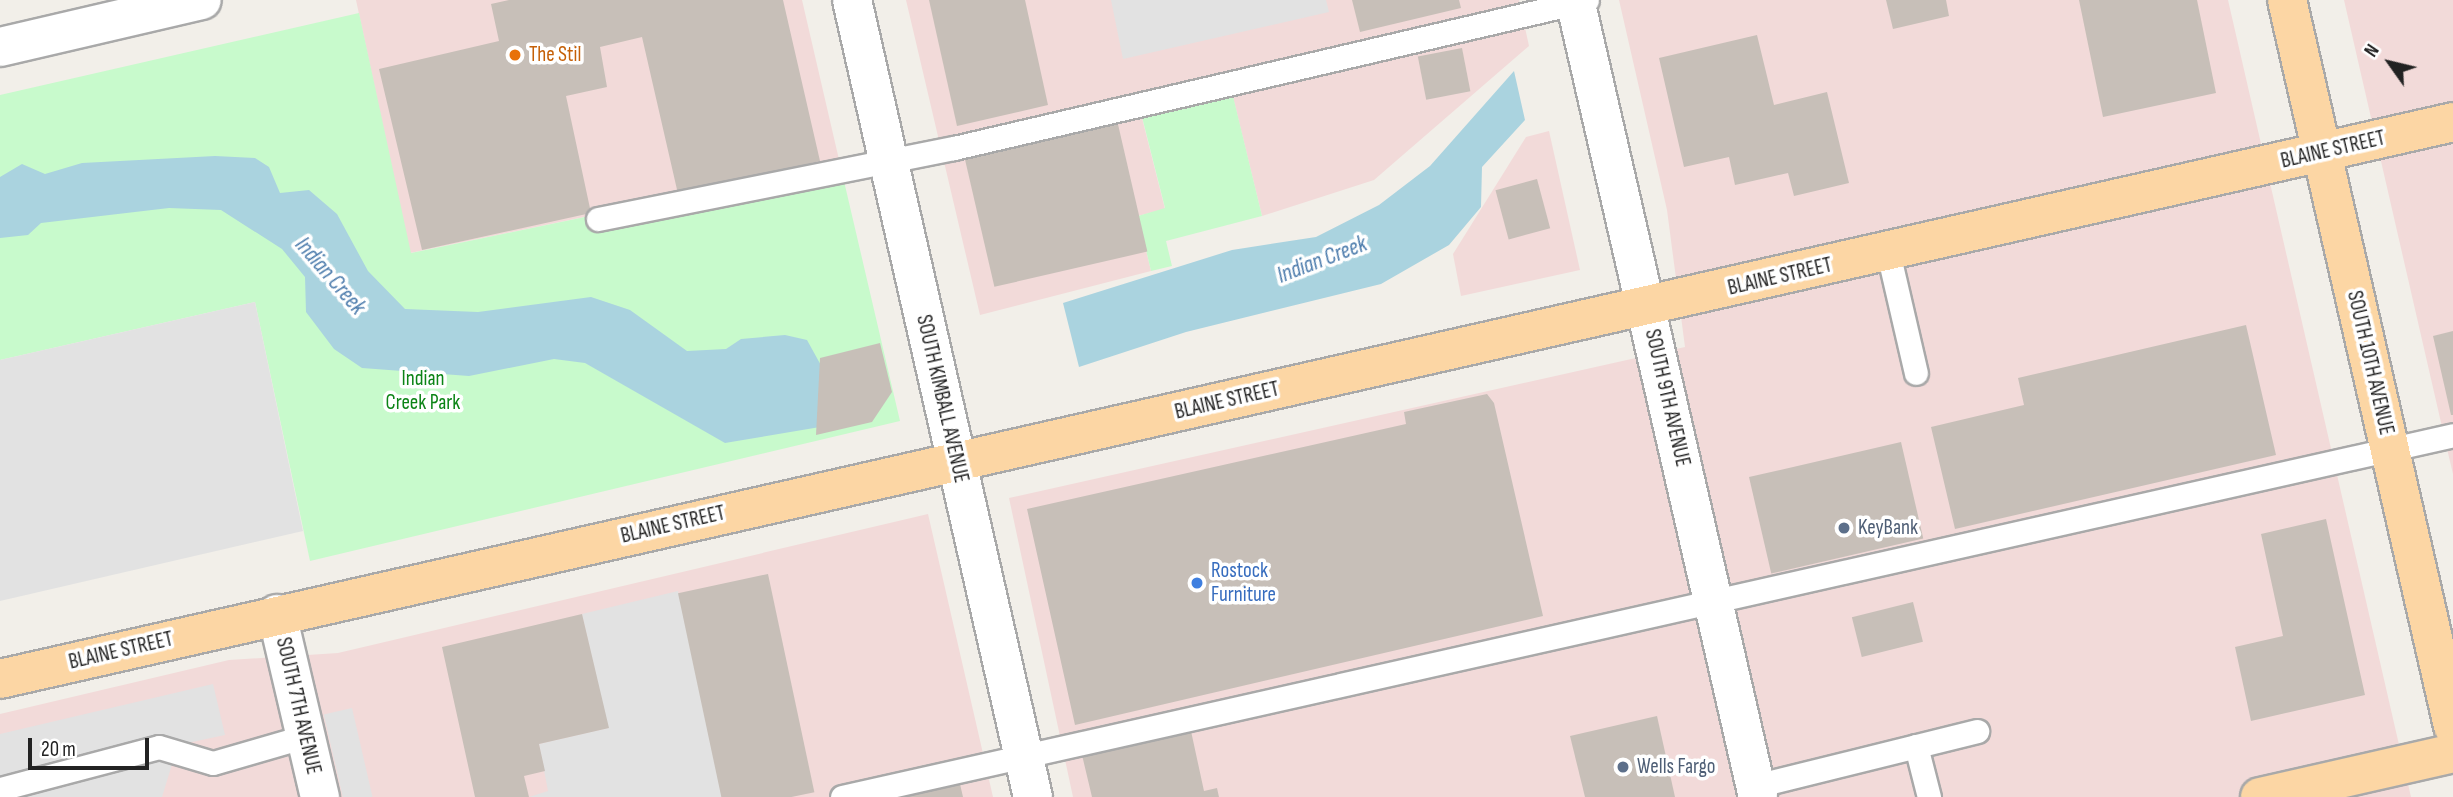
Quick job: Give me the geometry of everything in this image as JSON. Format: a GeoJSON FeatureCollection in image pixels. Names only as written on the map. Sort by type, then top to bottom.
{"type":"FeatureCollection","features":[{"type":"Feature","properties":{"kind":"main road","name":"SOUTH 10TH AVENUE"},"geometry":{"type":"LineString","coordinates":[[2287,0],[2453,726]]}},
{"type":"Feature","properties":{"kind":"main road","name":"BLAINE STREET"},"geometry":{"type":"LineString","coordinates":[[0,680],[277,614],[1646,308],[2453,122]]}},
{"type":"Feature","properties":{"kind":"main road"},"geometry":{"type":"LineString","coordinates":[[2260,797],[2453,753]]}},
{"type":"Feature","properties":{"kind":"street"},"geometry":{"type":"LineString","coordinates":[[0,47],[134,8],[202,0]]}},
{"type":"Feature","properties":{"kind":"street","name":"SOUTH KIMBALL AVENUE"},"geometry":{"type":"LineString","coordinates":[[852,0],[1034,797]]}},
{"type":"Feature","properties":{"kind":"street","name":"SOUTH 9TH AVENUE"},"geometry":{"type":"LineString","coordinates":[[1579,1],[1756,791]]}},
{"type":"Feature","properties":{"kind":"street","name":"SOUTH 7TH AVENUE"},"geometry":{"type":"LineString","coordinates":[[277,614],[320,797]]}},
{"type":"Feature","properties":{"kind":"lane"},"geometry":{"type":"LineString","coordinates":[[598,219],[888,160],[1579,1]]}},
{"type":"Feature","properties":{"kind":"lane"},"geometry":{"type":"LineString","coordinates":[[1888,252],[1916,373]]}},
{"type":"Feature","properties":{"kind":"lane"},"geometry":{"type":"LineString","coordinates":[[842,797],[1801,585],[2453,435]]}},
{"type":"Feature","properties":{"kind":"lane"},"geometry":{"type":"LineString","coordinates":[[1756,791],[1976,731]]}},
{"type":"Feature","properties":{"kind":"lane"},"geometry":{"type":"LineString","coordinates":[[0,789],[159,747],[213,763],[306,736]]}},
{"type":"Feature","properties":{"kind":"lane"},"geometry":{"type":"LineString","coordinates":[[1916,746],[1930,797]]}},
{"type":"Feature","properties":{"kind":"shaded area"},"geometry":{"type":"Polygon","coordinates":[[[356,0],[802,0],[840,164],[410,253],[356,0]]]}},
{"type":"Feature","properties":{"kind":"shaded area"},"geometry":{"type":"Polygon","coordinates":[[[906,0],[1519,0],[1529,46],[1374,180],[1262,216],[1232,93],[1141,114],[1165,209],[1138,216],[1151,271],[980,315],[906,0]]]}},
{"type":"Feature","properties":{"kind":"shaded area"},"geometry":{"type":"Polygon","coordinates":[[[1111,0],[1326,0],[1329,12],[1123,59],[1111,0]]]}},
{"type":"Feature","properties":{"kind":"shaded area"},"geometry":{"type":"Polygon","coordinates":[[[1619,0],[2228,0],[2411,797],[1073,797],[1009,498],[1685,347],[1667,210],[1619,0]]]}},
{"type":"Feature","properties":{"kind":"shaded area"},"geometry":{"type":"Polygon","coordinates":[[[2344,0],[2453,0],[2453,474],[2448,453],[2344,0]]]}},
{"type":"Feature","properties":{"kind":"shaded area"},"geometry":{"type":"Polygon","coordinates":[[[1549,131],[1580,270],[1461,296],[1453,254],[1526,137],[1549,131]]]}},
{"type":"Feature","properties":{"kind":"shaded area"},"geometry":{"type":"Polygon","coordinates":[[[255,302],[303,531],[0,601],[0,360],[255,302]]]}},
{"type":"Feature","properties":{"kind":"shaded area"},"geometry":{"type":"Polygon","coordinates":[[[928,514],[993,797],[0,797],[0,714],[229,660],[338,653],[928,514]]]}},
{"type":"Feature","properties":{"kind":"shaded area"},"geometry":{"type":"Polygon","coordinates":[[[678,591],[723,797],[529,797],[548,791],[539,744],[608,728],[582,614],[678,591]]]}},
{"type":"Feature","properties":{"kind":"shaded area"},"geometry":{"type":"Polygon","coordinates":[[[213,684],[225,735],[178,745],[162,797],[0,797],[0,734],[213,684]]]}},
{"type":"Feature","properties":{"kind":"shaded area"},"geometry":{"type":"Polygon","coordinates":[[[352,708],[372,797],[343,797],[324,715],[352,708]]]}},
{"type":"Feature","properties":{"kind":"green space","name":"Indian Creek Park"},"geometry":{"type":"Polygon","coordinates":[[[359,13],[411,253],[840,164],[900,421],[310,561],[255,302],[0,360],[0,95],[359,13]]]}},
{"type":"Feature","properties":{"kind":"green space"},"geometry":{"type":"Polygon","coordinates":[[[1232,92],[1262,216],[1166,241],[1172,266],[1151,271],[1138,216],[1165,208],[1141,113],[1232,92]]]}},
{"type":"Feature","properties":{"kind":"water","name":"Indian Creek"},"geometry":{"type":"Polygon","coordinates":[[[1514,71],[1525,120],[1482,167],[1481,207],[1449,245],[1381,284],[1186,332],[1079,367],[1063,303],[1232,250],[1316,237],[1379,205],[1430,166],[1514,71]]]}},
{"type":"Feature","properties":{"kind":"water","name":"Indian Creek"},"geometry":{"type":"Polygon","coordinates":[[[215,156],[255,158],[269,167],[280,193],[309,190],[337,214],[368,271],[405,309],[478,312],[591,297],[630,310],[687,351],[726,349],[741,339],[785,335],[807,340],[823,369],[820,427],[725,443],[585,363],[554,359],[469,376],[362,368],[334,349],[306,312],[305,277],[282,249],[221,210],[169,208],[41,223],[28,235],[0,238],[0,177],[22,164],[45,174],[82,163],[215,156]]]}},
{"type":"Feature","properties":{"kind":"building"},"geometry":{"type":"Polygon","coordinates":[[[509,0],[783,0],[820,161],[678,194],[642,37],[600,47],[607,87],[566,96],[591,213],[422,250],[379,69],[499,41],[491,4],[509,0]]]}},
{"type":"Feature","properties":{"kind":"building"},"geometry":{"type":"Polygon","coordinates":[[[929,0],[1025,0],[1048,105],[957,126],[929,0]]]}},
{"type":"Feature","properties":{"kind":"building"},"geometry":{"type":"Polygon","coordinates":[[[1352,0],[1459,0],[1461,8],[1360,32],[1352,0]]]}},
{"type":"Feature","properties":{"kind":"building"},"geometry":{"type":"Polygon","coordinates":[[[1886,0],[1946,0],[1949,16],[1893,29],[1886,0]]]}},
{"type":"Feature","properties":{"kind":"building"},"geometry":{"type":"Polygon","coordinates":[[[2079,0],[2197,0],[2216,93],[2103,117],[2079,0]]]}},
{"type":"Feature","properties":{"kind":"building"},"geometry":{"type":"Polygon","coordinates":[[[1757,35],[1774,105],[1827,92],[1849,183],[1794,196],[1788,173],[1735,185],[1729,157],[1684,167],[1659,58],[1757,35]]]}},
{"type":"Feature","properties":{"kind":"building"},"geometry":{"type":"Polygon","coordinates":[[[1462,48],[1470,91],[1426,100],[1418,57],[1462,48]]]}},
{"type":"Feature","properties":{"kind":"building"},"geometry":{"type":"Polygon","coordinates":[[[1117,120],[1147,252],[994,287],[964,155],[1117,120]]]}},
{"type":"Feature","properties":{"kind":"building"},"geometry":{"type":"Polygon","coordinates":[[[1537,179],[1550,228],[1509,239],[1495,190],[1537,179]]]}},
{"type":"Feature","properties":{"kind":"building"},"geometry":{"type":"Polygon","coordinates":[[[2246,325],[2276,455],[1955,529],[1931,427],[2024,405],[2018,378],[2246,325]]]}},
{"type":"Feature","properties":{"kind":"building"},"geometry":{"type":"Polygon","coordinates":[[[2453,331],[2453,415],[2451,415],[2433,336],[2453,331]]]}},
{"type":"Feature","properties":{"kind":"building"},"geometry":{"type":"Polygon","coordinates":[[[880,343],[892,392],[872,422],[816,435],[820,358],[880,343]]]}},
{"type":"Feature","properties":{"kind":"building"},"geometry":{"type":"Polygon","coordinates":[[[1487,394],[1494,403],[1543,616],[1075,725],[1027,509],[1406,424],[1404,412],[1487,394]]]}},
{"type":"Feature","properties":{"kind":"building"},"geometry":{"type":"Polygon","coordinates":[[[1901,442],[1923,538],[1771,574],[1749,477],[1901,442]]]}},
{"type":"Feature","properties":{"kind":"building"},"geometry":{"type":"Polygon","coordinates":[[[2326,519],[2365,695],[2251,721],[2235,647],[2283,636],[2261,534],[2326,519]]]}},
{"type":"Feature","properties":{"kind":"building"},"geometry":{"type":"Polygon","coordinates":[[[768,574],[814,792],[791,797],[721,797],[678,593],[768,574]]]}},
{"type":"Feature","properties":{"kind":"building"},"geometry":{"type":"Polygon","coordinates":[[[1913,602],[1923,642],[1862,657],[1852,617],[1913,602]]]}},
{"type":"Feature","properties":{"kind":"building"},"geometry":{"type":"Polygon","coordinates":[[[582,614],[609,728],[539,744],[545,771],[524,776],[529,797],[475,797],[442,647],[582,614]]]}},
{"type":"Feature","properties":{"kind":"building","name":"Wells Fargo"},"geometry":{"type":"Polygon","coordinates":[[[1657,716],[1675,797],[1585,797],[1570,736],[1657,716]]]}},
{"type":"Feature","properties":{"kind":"building"},"geometry":{"type":"Polygon","coordinates":[[[1191,731],[1204,791],[1217,788],[1219,797],[1092,797],[1082,755],[1191,731]]]}},
{"type":"Feature","properties":{"kind":"building"},"geometry":{"type":"Polygon","coordinates":[[[960,784],[963,797],[907,797],[907,796],[960,784]]]}},
{"type":"Feature","properties":{"kind":"place","name":"The Stil"},"geometry":{"type":"Point","coordinates":[515,55]}},
{"type":"Feature","properties":{"kind":"place","name":"KeyBank"},"geometry":{"type":"Point","coordinates":[1844,528]}},
{"type":"Feature","properties":{"kind":"place","name":"Rostock Furniture"},"geometry":{"type":"Point","coordinates":[1197,583]}},
{"type":"Feature","properties":{"kind":"place","name":"Wells Fargo"},"geometry":{"type":"Point","coordinates":[1623,767]}}]}
